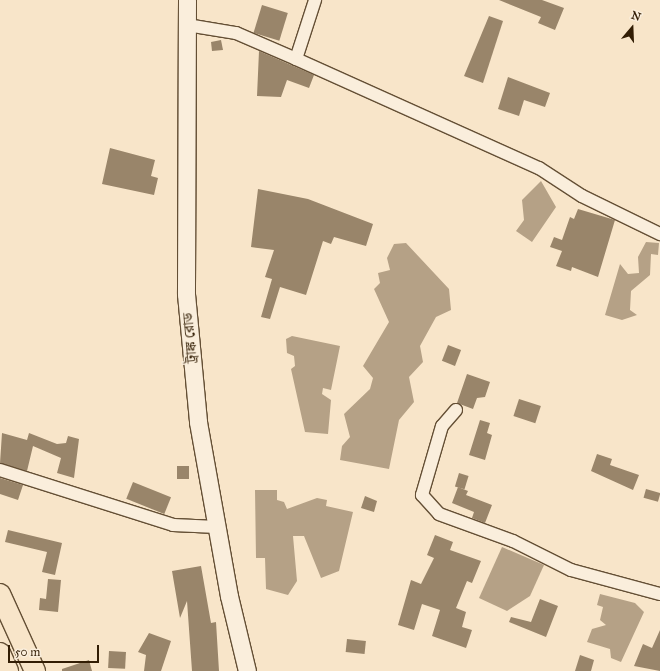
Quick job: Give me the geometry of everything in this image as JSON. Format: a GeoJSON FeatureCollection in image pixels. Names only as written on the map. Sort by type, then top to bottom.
{"type":"FeatureCollection","features":[{"type":"Feature","properties":{"kind":"highway"},"geometry":{"type":"LineString","coordinates":[[0,594],[35,671]]}},
{"type":"Feature","properties":{"kind":"highway"},"geometry":{"type":"LineString","coordinates":[[0,653],[8,671]]}},
{"type":"Feature","properties":{"kind":"main road","name":"ট্রাঙ্ক রোড"},"geometry":{"type":"LineString","coordinates":[[187,0],[186,294],[198,422],[217,527],[247,671]]}},
{"type":"Feature","properties":{"kind":"street"},"geometry":{"type":"LineString","coordinates":[[296,59],[315,0]]}},
{"type":"Feature","properties":{"kind":"street"},"geometry":{"type":"LineString","coordinates":[[187,25],[236,33],[296,59],[540,168],[582,196],[660,234]]}},
{"type":"Feature","properties":{"kind":"street"},"geometry":{"type":"LineString","coordinates":[[456,410],[442,426],[422,495],[439,514],[513,541],[571,570],[660,594]]}},
{"type":"Feature","properties":{"kind":"street"},"geometry":{"type":"LineString","coordinates":[[0,470],[173,525],[217,527]]}},
{"type":"Feature","properties":{"kind":"shaded area"},"geometry":{"type":"Polygon","coordinates":[[[541,181],[556,207],[532,242],[516,231],[524,220],[522,200],[541,181]]]}},
{"type":"Feature","properties":{"kind":"shaded area"},"geometry":{"type":"Polygon","coordinates":[[[646,242],[659,243],[658,255],[651,254],[650,275],[631,291],[630,310],[637,315],[622,320],[605,315],[620,264],[628,274],[639,273],[638,257],[646,242]]]}},
{"type":"Feature","properties":{"kind":"shaded area"},"geometry":{"type":"Polygon","coordinates":[[[406,243],[449,289],[451,310],[436,317],[420,346],[423,362],[409,377],[414,402],[399,420],[389,469],[340,460],[342,446],[350,437],[344,414],[370,389],[373,378],[363,366],[389,322],[374,289],[380,283],[378,273],[390,270],[387,258],[394,244],[406,243]]]}},
{"type":"Feature","properties":{"kind":"shaded area"},"geometry":{"type":"Polygon","coordinates":[[[292,336],[340,346],[331,390],[323,388],[322,394],[331,400],[328,434],[305,432],[291,369],[295,366],[294,356],[287,353],[286,339],[292,336]]]}},
{"type":"Feature","properties":{"kind":"shaded area"},"geometry":{"type":"Polygon","coordinates":[[[255,490],[277,490],[277,500],[284,502],[287,509],[317,498],[327,500],[326,506],[353,512],[339,571],[321,578],[304,536],[293,536],[297,581],[288,595],[266,589],[265,558],[256,558],[255,490]]]}},
{"type":"Feature","properties":{"kind":"shaded area"},"geometry":{"type":"Polygon","coordinates":[[[502,547],[544,565],[530,596],[507,611],[479,598],[502,547]]]}},
{"type":"Feature","properties":{"kind":"shaded area"},"geometry":{"type":"Polygon","coordinates":[[[600,594],[635,603],[644,612],[621,662],[611,658],[610,649],[587,642],[592,629],[606,625],[600,620],[603,607],[597,605],[600,594]]]}},
{"type":"Feature","properties":{"kind":"building"},"geometry":{"type":"Polygon","coordinates":[[[499,0],[542,0],[564,8],[555,30],[538,23],[541,17],[499,0]]]}},
{"type":"Feature","properties":{"kind":"building"},"geometry":{"type":"Polygon","coordinates":[[[262,5],[288,13],[279,41],[254,33],[262,5]]]}},
{"type":"Feature","properties":{"kind":"building"},"geometry":{"type":"Polygon","coordinates":[[[489,16],[503,21],[483,83],[464,76],[489,16]]]}},
{"type":"Feature","properties":{"kind":"building"},"geometry":{"type":"Polygon","coordinates":[[[221,40],[223,50],[212,51],[211,42],[221,40]]]}},
{"type":"Feature","properties":{"kind":"building"},"geometry":{"type":"Polygon","coordinates":[[[259,51],[314,75],[309,88],[287,80],[281,97],[257,96],[259,51]]]}},
{"type":"Feature","properties":{"kind":"building"},"geometry":{"type":"Polygon","coordinates":[[[508,77],[550,93],[545,107],[524,100],[519,116],[498,109],[508,77]]]}},
{"type":"Feature","properties":{"kind":"building"},"geometry":{"type":"Polygon","coordinates":[[[110,148],[155,160],[151,176],[158,178],[154,195],[102,184],[110,148]]]}},
{"type":"Feature","properties":{"kind":"building"},"geometry":{"type":"Polygon","coordinates":[[[258,189],[308,199],[373,224],[366,246],[334,237],[331,244],[323,241],[306,295],[280,287],[270,319],[261,317],[272,279],[265,277],[274,250],[251,247],[258,189]]]}},
{"type":"Feature","properties":{"kind":"building"},"geometry":{"type":"Polygon","coordinates":[[[578,209],[615,220],[598,277],[572,267],[571,271],[556,266],[562,251],[550,247],[554,237],[562,240],[570,217],[574,219],[578,209]]]}},
{"type":"Feature","properties":{"kind":"building"},"geometry":{"type":"Polygon","coordinates":[[[448,345],[461,350],[455,366],[442,361],[448,345]]]}},
{"type":"Feature","properties":{"kind":"building"},"geometry":{"type":"Polygon","coordinates":[[[467,374],[490,382],[485,397],[477,398],[473,409],[457,403],[467,374]]]}},
{"type":"Feature","properties":{"kind":"building"},"geometry":{"type":"Polygon","coordinates":[[[519,399],[541,406],[535,423],[513,416],[519,399]]]}},
{"type":"Feature","properties":{"kind":"building"},"geometry":{"type":"Polygon","coordinates":[[[480,420],[490,423],[487,433],[492,435],[485,460],[469,455],[480,420]]]}},
{"type":"Feature","properties":{"kind":"building"},"geometry":{"type":"Polygon","coordinates":[[[2,433],[27,440],[29,433],[57,444],[66,443],[68,436],[79,439],[74,478],[57,473],[61,458],[33,446],[27,471],[0,463],[2,433]]]}},
{"type":"Feature","properties":{"kind":"building"},"geometry":{"type":"Polygon","coordinates":[[[597,454],[612,459],[610,465],[639,475],[633,490],[591,471],[597,454]]]}},
{"type":"Feature","properties":{"kind":"building"},"geometry":{"type":"Polygon","coordinates":[[[177,466],[189,466],[189,479],[177,479],[177,466]]]}},
{"type":"Feature","properties":{"kind":"building"},"geometry":{"type":"Polygon","coordinates":[[[459,473],[469,476],[464,489],[455,486],[459,473]]]}},
{"type":"Feature","properties":{"kind":"building"},"geometry":{"type":"Polygon","coordinates":[[[0,478],[23,485],[18,500],[0,494],[0,478]]]}},
{"type":"Feature","properties":{"kind":"building"},"geometry":{"type":"Polygon","coordinates":[[[133,482],[171,497],[164,514],[126,499],[133,482]]]}},
{"type":"Feature","properties":{"kind":"building"},"geometry":{"type":"Polygon","coordinates":[[[458,487],[468,491],[466,495],[492,505],[485,523],[472,518],[474,512],[452,503],[458,487]]]}},
{"type":"Feature","properties":{"kind":"building"},"geometry":{"type":"Polygon","coordinates":[[[646,489],[660,493],[658,502],[644,498],[646,489]]]}},
{"type":"Feature","properties":{"kind":"building"},"geometry":{"type":"Polygon","coordinates":[[[365,496],[377,501],[374,512],[361,508],[365,496]]]}},
{"type":"Feature","properties":{"kind":"building"},"geometry":{"type":"Polygon","coordinates":[[[8,530],[62,543],[55,575],[42,572],[47,552],[5,542],[8,530]]]}},
{"type":"Feature","properties":{"kind":"building"},"geometry":{"type":"Polygon","coordinates":[[[435,535],[453,542],[450,550],[481,561],[472,583],[467,581],[456,608],[466,612],[462,627],[472,630],[466,648],[432,636],[440,610],[422,604],[414,630],[398,625],[411,580],[421,584],[434,558],[427,555],[435,535]]]}},
{"type":"Feature","properties":{"kind":"building"},"geometry":{"type":"Polygon","coordinates":[[[201,566],[211,623],[216,622],[219,671],[192,671],[187,601],[180,618],[172,571],[201,566]]]}},
{"type":"Feature","properties":{"kind":"building"},"geometry":{"type":"Polygon","coordinates":[[[48,579],[61,580],[58,612],[39,610],[40,598],[46,599],[48,579]]]}},
{"type":"Feature","properties":{"kind":"building"},"geometry":{"type":"Polygon","coordinates":[[[540,599],[558,606],[546,637],[509,622],[511,617],[531,622],[540,599]]]}},
{"type":"Feature","properties":{"kind":"building"},"geometry":{"type":"Polygon","coordinates":[[[660,630],[660,671],[634,666],[643,644],[652,648],[660,630]]]}},
{"type":"Feature","properties":{"kind":"building"},"geometry":{"type":"Polygon","coordinates":[[[149,633],[171,641],[161,671],[144,671],[146,655],[138,652],[149,633]]]}},
{"type":"Feature","properties":{"kind":"building"},"geometry":{"type":"Polygon","coordinates":[[[347,639],[366,641],[365,654],[346,652],[347,639]]]}},
{"type":"Feature","properties":{"kind":"building"},"geometry":{"type":"Polygon","coordinates":[[[109,651],[126,652],[125,669],[108,668],[109,651]]]}},
{"type":"Feature","properties":{"kind":"building"},"geometry":{"type":"Polygon","coordinates":[[[580,655],[594,660],[591,671],[575,671],[580,655]]]}},
{"type":"Feature","properties":{"kind":"building"},"geometry":{"type":"Polygon","coordinates":[[[89,660],[92,671],[62,671],[62,669],[89,660]]]}}]}
